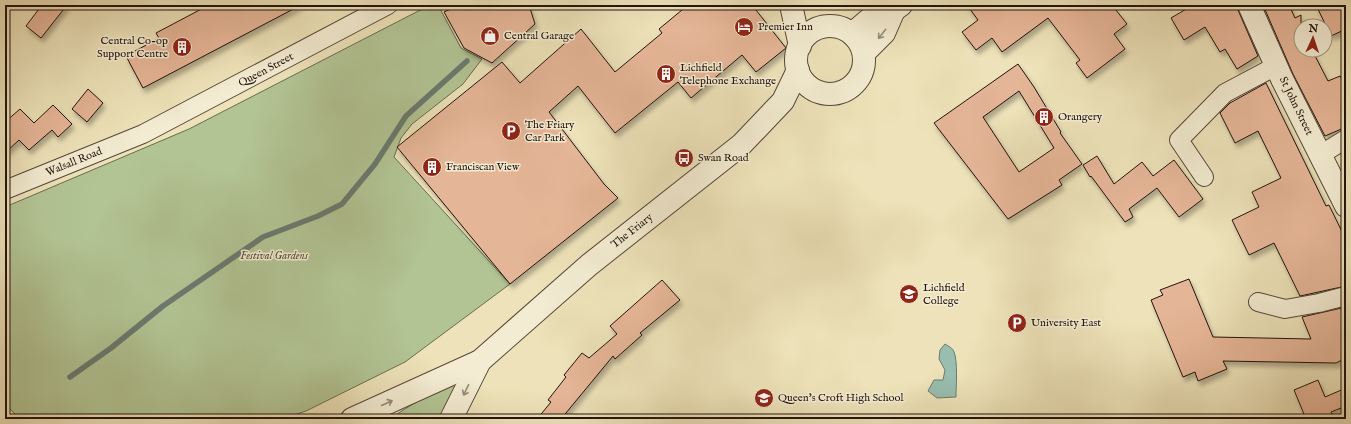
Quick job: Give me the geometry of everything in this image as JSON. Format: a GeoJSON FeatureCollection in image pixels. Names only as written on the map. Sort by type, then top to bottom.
{"type":"FeatureCollection","features":[{"type":"Feature","properties":{"kind":"street","name":"Queen Street"},"geometry":{"type":"LineString","coordinates":[[143,134],[388,5]]}},
{"type":"Feature","properties":{"kind":"street"},"geometry":{"type":"LineString","coordinates":[[792,5],[824,27]]}},
{"type":"Feature","properties":{"kind":"street"},"geometry":{"type":"LineString","coordinates":[[792,5],[800,46]]}},
{"type":"Feature","properties":{"kind":"street","name":"St John Street"},"geometry":{"type":"LineString","coordinates":[[1248,5],[1276,66],[1346,206]]}},
{"type":"Feature","properties":{"kind":"street"},"geometry":{"type":"LineString","coordinates":[[852,34],[872,17],[897,8]]}},
{"type":"Feature","properties":{"kind":"street"},"geometry":{"type":"LineString","coordinates":[[864,53],[884,33],[897,8]]}},
{"type":"Feature","properties":{"kind":"street"},"geometry":{"type":"LineString","coordinates":[[824,27],[839,27],[852,34],[861,45],[864,53],[862,72],[856,82],[850,88],[838,94],[830,95],[820,93],[812,89],[802,79],[796,63],[800,46],[805,38],[814,31],[824,27]]}},
{"type":"Feature","properties":{"kind":"street"},"geometry":{"type":"LineString","coordinates":[[1204,177],[1179,140],[1225,93],[1276,66]]}},
{"type":"Feature","properties":{"kind":"street","name":"The Friary"},"geometry":{"type":"LineString","coordinates":[[352,419],[480,361],[589,265],[742,145],[783,101],[798,70]]}},
{"type":"Feature","properties":{"kind":"street","name":"The Friary"},"geometry":{"type":"LineString","coordinates":[[783,101],[812,89]]}},
{"type":"Feature","properties":{"kind":"street","name":"Walsall Road"},"geometry":{"type":"LineString","coordinates":[[5,190],[143,134]]}},
{"type":"Feature","properties":{"kind":"street"},"geometry":{"type":"LineString","coordinates":[[1320,155],[1346,139]]}},
{"type":"Feature","properties":{"kind":"street"},"geometry":{"type":"LineString","coordinates":[[1258,302],[1285,309],[1319,303],[1346,296]]}},
{"type":"Feature","properties":{"kind":"street","name":"The Friary"},"geometry":{"type":"LineString","coordinates":[[451,419],[480,361]]}},
{"type":"Feature","properties":{"kind":"green space","name":"Festival Gardens"},"geometry":{"type":"Polygon","coordinates":[[[430,5],[438,5],[461,48],[482,59],[463,84],[412,124],[401,138],[394,157],[510,284],[405,362],[306,411],[282,419],[20,419],[5,404],[5,207],[189,129],[430,5]]]}},
{"type":"Feature","properties":{"kind":"green space"},"geometry":{"type":"Polygon","coordinates":[[[453,379],[462,386],[444,419],[389,419],[453,379]]]}},
{"type":"Feature","properties":{"kind":"shaded area"},"geometry":{"type":"Polygon","coordinates":[[[945,344],[953,349],[955,356],[956,397],[937,398],[928,391],[934,380],[943,380],[945,370],[939,359],[940,350],[945,344]]]}},
{"type":"Feature","properties":{"kind":"building"},"geometry":{"type":"Polygon","coordinates":[[[42,5],[67,5],[41,38],[26,26],[42,5]]]}},
{"type":"Feature","properties":{"kind":"building","name":"Central Co-op Support Centre"},"geometry":{"type":"Polygon","coordinates":[[[209,5],[301,5],[143,88],[126,56],[159,38],[156,33],[209,5]]]}},
{"type":"Feature","properties":{"kind":"building","name":"Central Garage"},"geometry":{"type":"Polygon","coordinates":[[[459,5],[529,5],[535,24],[492,63],[464,48],[444,12],[459,5]]]}},
{"type":"Feature","properties":{"kind":"building"},"geometry":{"type":"Polygon","coordinates":[[[688,5],[752,5],[786,48],[756,72],[742,55],[691,98],[678,82],[615,133],[578,86],[549,112],[604,184],[618,198],[510,284],[397,147],[502,62],[520,83],[581,29],[615,72],[662,33],[659,29],[688,5]]]}},
{"type":"Feature","properties":{"kind":"building"},"geometry":{"type":"Polygon","coordinates":[[[967,5],[1112,5],[1127,24],[1114,34],[1125,49],[1087,78],[1076,63],[1080,60],[1048,18],[1002,52],[992,38],[976,50],[962,32],[978,20],[967,5]]]}},
{"type":"Feature","properties":{"kind":"building"},"geometry":{"type":"Polygon","coordinates":[[[1193,5],[1237,5],[1258,56],[1237,69],[1225,49],[1220,52],[1205,27],[1184,40],[1171,18],[1193,5]]]}},
{"type":"Feature","properties":{"kind":"building"},"geometry":{"type":"Polygon","coordinates":[[[1263,5],[1289,5],[1295,18],[1293,18],[1293,58],[1316,58],[1328,81],[1340,76],[1346,87],[1346,127],[1325,136],[1293,74],[1263,5]]]}},
{"type":"Feature","properties":{"kind":"building"},"geometry":{"type":"Polygon","coordinates":[[[1316,5],[1346,5],[1346,29],[1333,35],[1333,18],[1322,18],[1316,5]]]}},
{"type":"Feature","properties":{"kind":"building"},"geometry":{"type":"Polygon","coordinates":[[[1018,64],[1034,87],[1061,132],[1060,133],[1082,164],[1059,180],[1062,185],[1008,219],[934,123],[1018,64]],[[1019,91],[983,117],[1019,172],[1054,148],[1019,91]]]}},
{"type":"Feature","properties":{"kind":"building"},"geometry":{"type":"Polygon","coordinates":[[[1266,83],[1326,206],[1329,205],[1346,240],[1346,286],[1300,296],[1274,243],[1249,255],[1232,220],[1259,207],[1252,192],[1281,178],[1258,131],[1235,143],[1220,113],[1230,103],[1266,83]]]}},
{"type":"Feature","properties":{"kind":"building"},"geometry":{"type":"Polygon","coordinates":[[[88,89],[103,103],[87,122],[72,109],[88,89]]]}},
{"type":"Feature","properties":{"kind":"building"},"geometry":{"type":"Polygon","coordinates":[[[53,105],[72,124],[58,137],[52,130],[29,150],[19,140],[5,153],[5,122],[20,109],[34,123],[53,105]]]}},
{"type":"Feature","properties":{"kind":"building"},"geometry":{"type":"Polygon","coordinates":[[[1097,156],[1114,184],[1142,162],[1153,176],[1174,160],[1203,199],[1179,217],[1157,188],[1129,209],[1133,217],[1125,222],[1091,176],[1090,177],[1083,165],[1097,156]]]}},
{"type":"Feature","properties":{"kind":"building"},"geometry":{"type":"Polygon","coordinates":[[[1189,279],[1213,337],[1311,339],[1302,317],[1346,307],[1346,358],[1336,363],[1223,361],[1227,369],[1198,381],[1195,372],[1183,377],[1151,300],[1163,295],[1160,290],[1189,279]]]}},
{"type":"Feature","properties":{"kind":"building"},"geometry":{"type":"Polygon","coordinates":[[[662,280],[680,300],[640,333],[642,335],[615,359],[613,356],[561,419],[537,419],[551,402],[548,400],[566,377],[564,375],[582,353],[589,358],[617,334],[610,326],[662,280]]]}},
{"type":"Feature","properties":{"kind":"building"},"geometry":{"type":"Polygon","coordinates":[[[1318,380],[1325,397],[1346,388],[1346,406],[1331,412],[1332,414],[1320,419],[1306,419],[1294,390],[1318,380]]]}},
{"type":"Feature","properties":{"kind":"waterway"},"geometry":{"type":"LineString","coordinates":[[70,377],[111,348],[163,306],[263,237],[318,216],[342,204],[375,164],[406,116],[467,61]]}},
{"type":"Feature","properties":{"kind":"place","name":"Premier Inn"},"geometry":{"type":"Point","coordinates":[744,27]}},
{"type":"Feature","properties":{"kind":"place","name":"Central Garage"},"geometry":{"type":"Point","coordinates":[490,36]}},
{"type":"Feature","properties":{"kind":"place","name":"Central Co-op Support Centre"},"geometry":{"type":"Point","coordinates":[182,47]}},
{"type":"Feature","properties":{"kind":"place","name":"Lichfield Telephone Exchange"},"geometry":{"type":"Point","coordinates":[666,74]}},
{"type":"Feature","properties":{"kind":"place","name":"Orangery"},"geometry":{"type":"Point","coordinates":[1044,117]}},
{"type":"Feature","properties":{"kind":"place","name":"The Friary Car Park"},"geometry":{"type":"Point","coordinates":[511,131]}},
{"type":"Feature","properties":{"kind":"place","name":"Swan Road"},"geometry":{"type":"Point","coordinates":[684,158]}},
{"type":"Feature","properties":{"kind":"place","name":"Franciscan View"},"geometry":{"type":"Point","coordinates":[432,167]}},
{"type":"Feature","properties":{"kind":"place","name":"Lichfield College"},"geometry":{"type":"Point","coordinates":[909,294]}},
{"type":"Feature","properties":{"kind":"place","name":"University East"},"geometry":{"type":"Point","coordinates":[1017,323]}},
{"type":"Feature","properties":{"kind":"place","name":"Queen's Croft High School"},"geometry":{"type":"Point","coordinates":[764,398]}}]}
